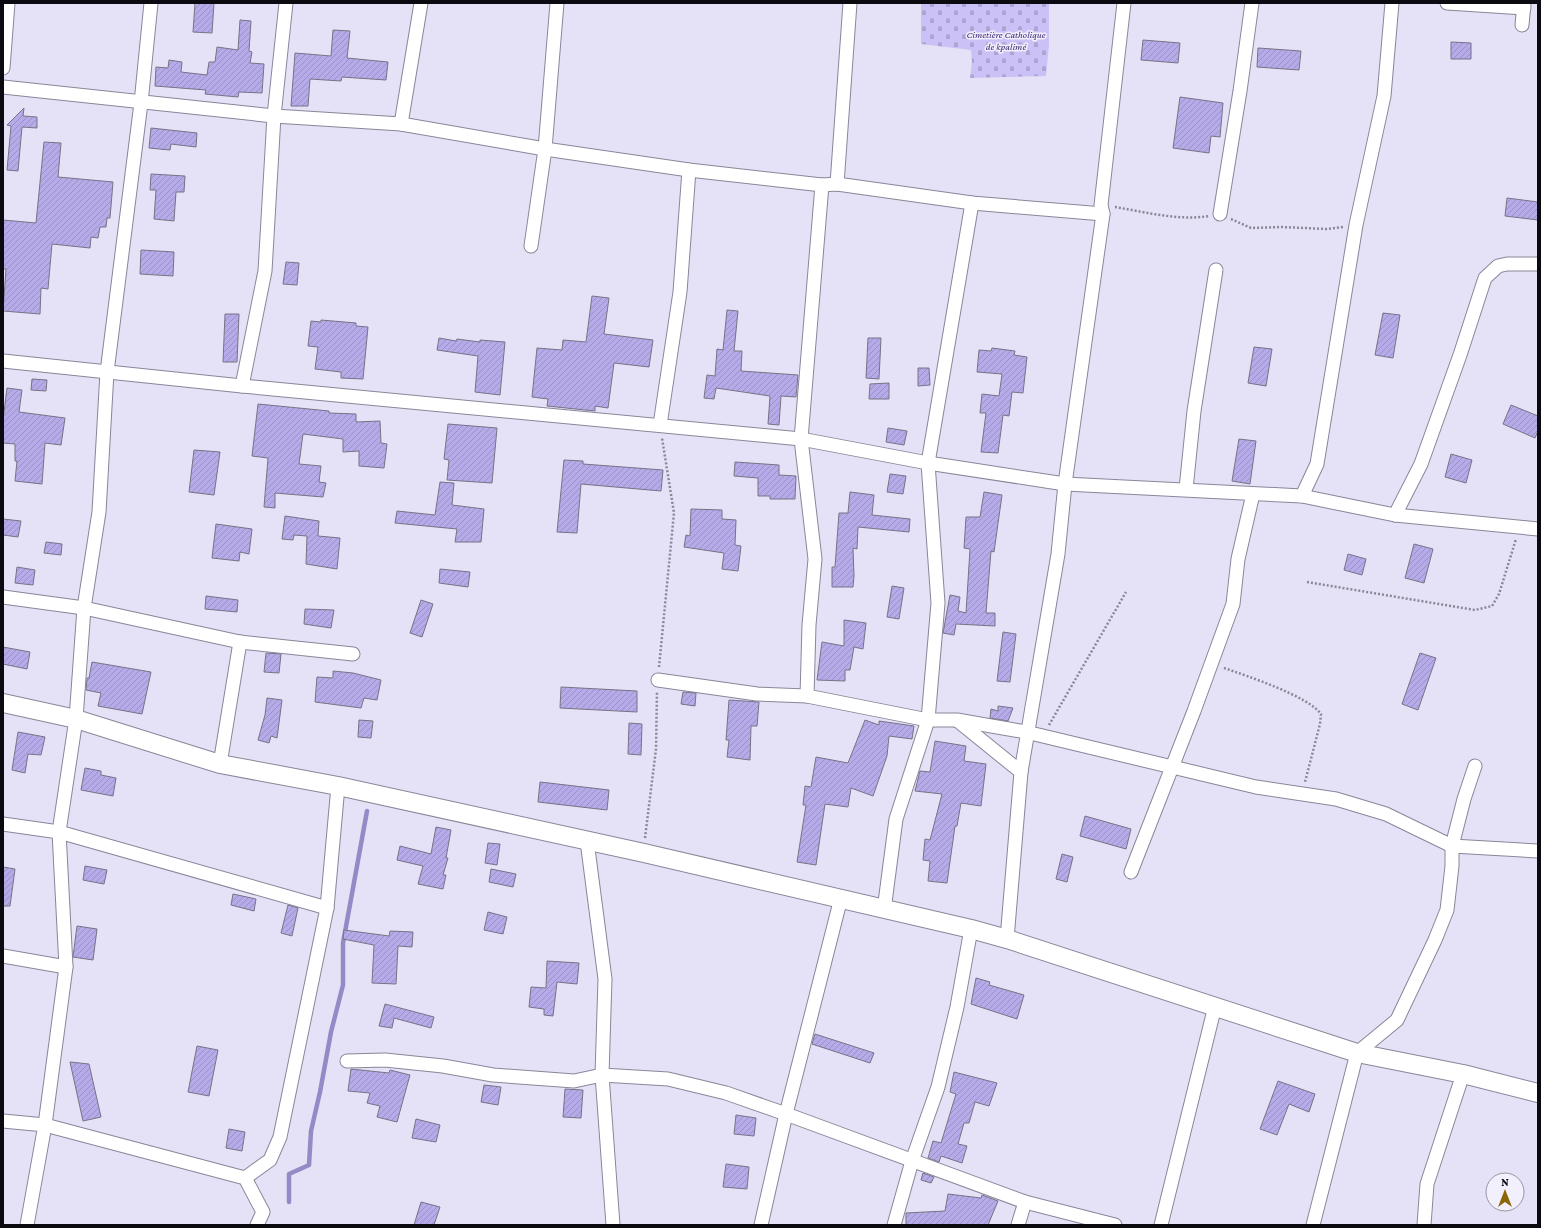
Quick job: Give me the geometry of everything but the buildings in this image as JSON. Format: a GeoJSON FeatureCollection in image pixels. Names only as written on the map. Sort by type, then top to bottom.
{"type":"FeatureCollection","features":[{"type":"Feature","properties":{"kind":"street"},"geometry":{"type":"LineString","coordinates":[[3,68],[8,3]]}},
{"type":"Feature","properties":{"kind":"street"},"geometry":{"type":"LineString","coordinates":[[28,1225],[45,1125],[66,967],[59,832],[76,719],[84,608],[99,512],[107,372],[141,103],[151,3]]}},
{"type":"Feature","properties":{"kind":"street"},"geometry":{"type":"LineString","coordinates":[[242,386],[265,271],[274,116],[286,3]]}},
{"type":"Feature","properties":{"kind":"street"},"geometry":{"type":"LineString","coordinates":[[402,124],[421,3]]}},
{"type":"Feature","properties":{"kind":"street"},"geometry":{"type":"LineString","coordinates":[[531,246],[545,149],[557,3]]}},
{"type":"Feature","properties":{"kind":"street"},"geometry":{"type":"LineString","coordinates":[[837,184],[850,3]]}},
{"type":"Feature","properties":{"kind":"street"},"geometry":{"type":"LineString","coordinates":[[1007,939],[1021,772],[1026,732],[1058,554],[1065,484],[1103,214],[1101,204],[1124,3]]}},
{"type":"Feature","properties":{"kind":"street"},"geometry":{"type":"LineString","coordinates":[[1220,214],[1240,91],[1252,3]]}},
{"type":"Feature","properties":{"kind":"street"},"geometry":{"type":"LineString","coordinates":[[1302,496],[1317,464],[1356,225],[1384,96],[1392,3]]}},
{"type":"Feature","properties":{"kind":"street"},"geometry":{"type":"LineString","coordinates":[[1447,3],[1524,6],[1522,25]]}},
{"type":"Feature","properties":{"kind":"street"},"geometry":{"type":"LineString","coordinates":[[3,87],[141,103],[274,116],[402,124],[545,149],[689,170],[822,185],[837,184],[972,203],[1103,214]]}},
{"type":"Feature","properties":{"kind":"street"},"geometry":{"type":"LineString","coordinates":[[660,425],[680,292],[689,170]]}},
{"type":"Feature","properties":{"kind":"street"},"geometry":{"type":"LineString","coordinates":[[807,696],[809,625],[815,559],[801,439],[822,185]]}},
{"type":"Feature","properties":{"kind":"street"},"geometry":{"type":"LineString","coordinates":[[884,910],[896,819],[928,720],[938,603],[928,463],[949,330],[972,203]]}},
{"type":"Feature","properties":{"kind":"street"},"geometry":{"type":"LineString","coordinates":[[1396,515],[1421,464],[1457,362],[1484,278],[1490,271],[1498,266],[1508,264],[1538,264]]}},
{"type":"Feature","properties":{"kind":"street"},"geometry":{"type":"LineString","coordinates":[[1186,489],[1194,411],[1216,270]]}},
{"type":"Feature","properties":{"kind":"street"},"geometry":{"type":"LineString","coordinates":[[3,361],[242,386],[801,439],[928,463],[1065,484],[1302,496],[1396,515],[1538,529]]}},
{"type":"Feature","properties":{"kind":"street"},"geometry":{"type":"LineString","coordinates":[[1131,872],[1194,711],[1210,662],[1232,604],[1238,559],[1253,494]]}},
{"type":"Feature","properties":{"kind":"street"},"geometry":{"type":"LineString","coordinates":[[3,597],[84,608],[240,642],[353,654]]}},
{"type":"Feature","properties":{"kind":"street"},"geometry":{"type":"LineString","coordinates":[[220,764],[240,642]]}},
{"type":"Feature","properties":{"kind":"street"},"geometry":{"type":"LineString","coordinates":[[658,680],[756,694],[807,696],[928,720],[957,720],[1026,732],[1256,787],[1336,799],[1386,814],[1452,846],[1538,851]]}},
{"type":"Feature","properties":{"kind":"street"},"geometry":{"type":"LineString","coordinates":[[3,703],[76,719],[220,764],[338,786],[644,853],[841,898],[884,910],[972,930],[1007,939],[1357,1053],[1463,1074],[1538,1093]]}},
{"type":"Feature","properties":{"kind":"street"},"geometry":{"type":"LineString","coordinates":[[957,720],[1021,772]]}},
{"type":"Feature","properties":{"kind":"street"},"geometry":{"type":"LineString","coordinates":[[1313,1225],[1357,1053],[1397,1020],[1435,940],[1447,910],[1452,866],[1452,846],[1464,798],[1475,766]]}},
{"type":"Feature","properties":{"kind":"street"},"geometry":{"type":"LineString","coordinates":[[245,1178],[270,1160],[280,1137],[327,908],[338,786]]}},
{"type":"Feature","properties":{"kind":"street"},"geometry":{"type":"LineString","coordinates":[[3,824],[59,832],[327,908]]}},
{"type":"Feature","properties":{"kind":"street"},"geometry":{"type":"LineString","coordinates":[[587,841],[605,979],[602,1075],[613,1225]]}},
{"type":"Feature","properties":{"kind":"street"},"geometry":{"type":"LineString","coordinates":[[761,1225],[786,1114],[841,898]]}},
{"type":"Feature","properties":{"kind":"street"},"geometry":{"type":"LineString","coordinates":[[894,1225],[912,1161],[938,1087],[957,1007],[972,930]]}},
{"type":"Feature","properties":{"kind":"street"},"geometry":{"type":"LineString","coordinates":[[3,956],[66,967]]}},
{"type":"Feature","properties":{"kind":"street"},"geometry":{"type":"LineString","coordinates":[[1161,1225],[1216,1006]]}},
{"type":"Feature","properties":{"kind":"street"},"geometry":{"type":"LineString","coordinates":[[347,1061],[385,1060],[443,1066],[493,1075],[574,1081],[602,1075],[668,1079],[726,1093],[1025,1202],[1115,1225]]}},
{"type":"Feature","properties":{"kind":"street"},"geometry":{"type":"LineString","coordinates":[[1424,1225],[1427,1184],[1463,1074]]}},
{"type":"Feature","properties":{"kind":"street"},"geometry":{"type":"LineString","coordinates":[[3,1121],[45,1125],[245,1178],[263,1212],[257,1225]]}},
{"type":"Feature","properties":{"kind":"street"},"geometry":{"type":"LineString","coordinates":[[1018,1225],[1025,1202]]}},
{"type":"Feature","properties":{"kind":"path"},"geometry":{"type":"LineString","coordinates":[[644,853],[656,749],[658,680],[674,513],[660,425]]}},
{"type":"Feature","properties":{"kind":"path"},"geometry":{"type":"LineString","coordinates":[[1307,582],[1475,610],[1492,606],[1499,594],[1513,549],[1518,526]]}},
{"type":"Feature","properties":{"kind":"path"},"geometry":{"type":"LineString","coordinates":[[1043,736],[1126,592]]}},
{"type":"Feature","properties":{"kind":"path"},"geometry":{"type":"LineString","coordinates":[[1210,662],[1274,687],[1316,707],[1321,714],[1320,724],[1302,794]]}},
{"type":"Feature","properties":{"kind":"green space","name":"Cimetière Catholique de kpalimé"},"geometry":{"type":"Polygon","coordinates":[[[921,3],[1049,3],[1049,45],[1046,76],[970,78],[972,62],[971,50],[921,44],[921,3]]]}},
{"type":"Feature","properties":{"kind":"waterway"},"geometry":{"type":"LineString","coordinates":[[289,1202],[289,1174],[309,1165],[311,1131],[331,1032],[343,985],[343,943],[367,811]]}}]}
